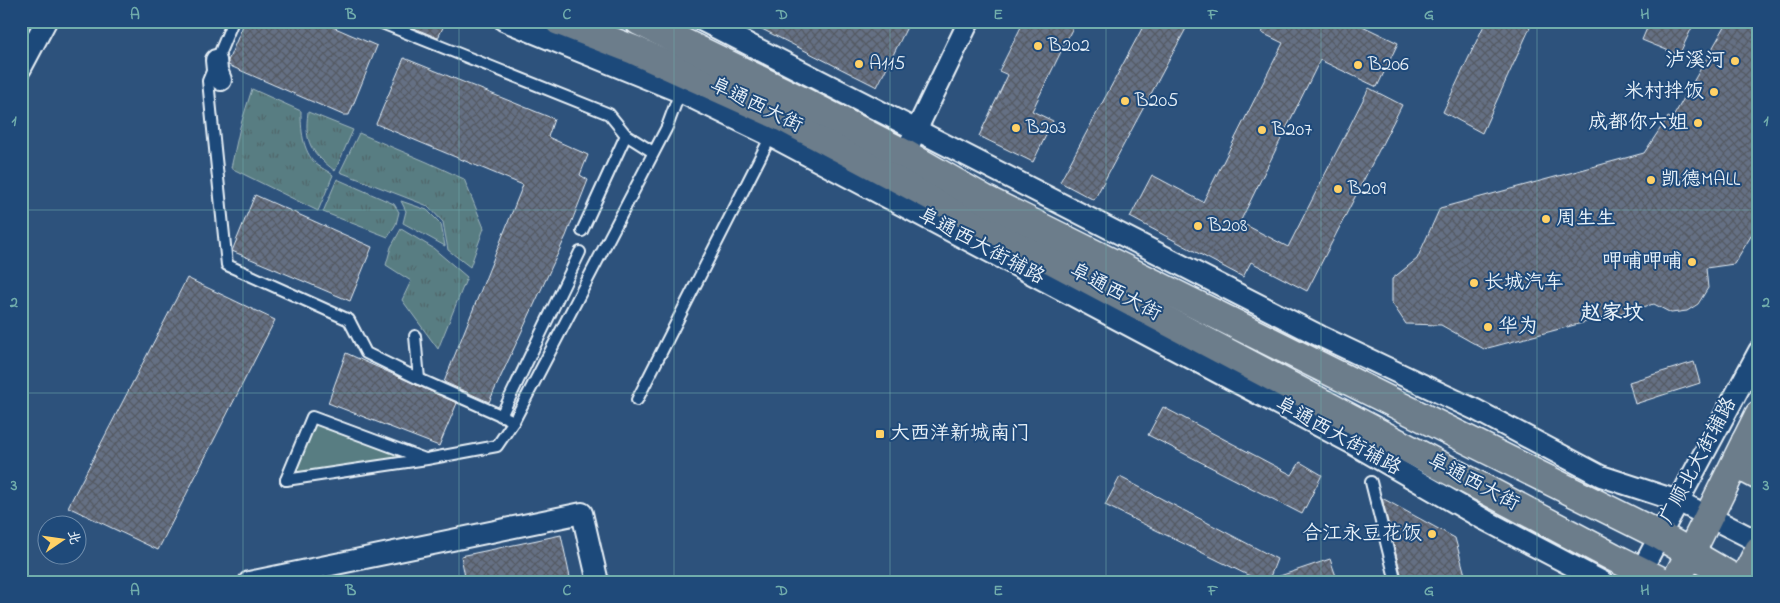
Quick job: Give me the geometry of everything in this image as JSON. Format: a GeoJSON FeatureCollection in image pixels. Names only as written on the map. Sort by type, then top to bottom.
{"type":"FeatureCollection","features":[{"type":"Feature","properties":{"kind":"main road","name":"阜通西大街"},"geometry":{"type":"LineString","coordinates":[[559,21],[782,112],[911,142],[993,203],[1659,535],[1741,582]]}},
{"type":"Feature","properties":{"kind":"main road","name":"阜通西大街"},"geometry":{"type":"LineString","coordinates":[[639,21],[782,112],[1646,578]]}},
{"type":"Feature","properties":{"kind":"main road"},"geometry":{"type":"LineString","coordinates":[[1675,582],[1759,415]]}},
{"type":"Feature","properties":{"kind":"main road"},"geometry":{"type":"LineString","coordinates":[[1746,441],[1746,469],[1759,476]]}},
{"type":"Feature","properties":{"kind":"main road"},"geometry":{"type":"LineString","coordinates":[[1741,582],[1759,550]]}},
{"type":"Feature","properties":{"kind":"street"},"geometry":{"type":"LineString","coordinates":[[21,68],[46,21]]}},
{"type":"Feature","properties":{"kind":"street","name":"阜通西大街辅路"},"geometry":{"type":"LineString","coordinates":[[505,21],[680,92],[782,112],[1485,520],[1603,582]]}},
{"type":"Feature","properties":{"kind":"street"},"geometry":{"type":"LineString","coordinates":[[703,21],[911,142],[1476,410],[1601,476],[1678,501],[1759,542]]}},
{"type":"Feature","properties":{"kind":"street"},"geometry":{"type":"LineString","coordinates":[[911,142],[969,21]]}},
{"type":"Feature","properties":{"kind":"street"},"geometry":{"type":"LineString","coordinates":[[216,60],[221,80]]}},
{"type":"Feature","properties":{"kind":"street","name":"广顺北大街辅路"},"geometry":{"type":"LineString","coordinates":[[1646,578],[1659,535],[1759,351]]}},
{"type":"Feature","properties":{"kind":"street"},"geometry":{"type":"LineString","coordinates":[[249,582],[582,514],[598,582]]}},
{"type":"Feature","properties":{"kind":"lane"},"geometry":{"type":"LineString","coordinates":[[233,21],[208,81],[227,265],[349,320],[366,353],[419,380],[514,421]]}},
{"type":"Feature","properties":{"kind":"lane"},"geometry":{"type":"LineString","coordinates":[[377,21],[609,114],[626,134],[653,152]]}},
{"type":"Feature","properties":{"kind":"lane"},"geometry":{"type":"LineString","coordinates":[[427,460],[312,416],[286,480],[427,460],[497,446],[514,421],[667,127],[680,92]]}},
{"type":"Feature","properties":{"kind":"lane"},"geometry":{"type":"LineString","coordinates":[[637,400],[782,112]]}},
{"type":"Feature","properties":{"kind":"lane"},"geometry":{"type":"LineString","coordinates":[[582,231],[626,134]]}},
{"type":"Feature","properties":{"kind":"lane"},"geometry":{"type":"LineString","coordinates":[[501,416],[580,252]]}},
{"type":"Feature","properties":{"kind":"lane"},"geometry":{"type":"LineString","coordinates":[[415,336],[419,380]]}},
{"type":"Feature","properties":{"kind":"lane"},"geometry":{"type":"LineString","coordinates":[[1371,482],[1396,582]]}},
{"type":"Feature","properties":{"kind":"green space"},"geometry":{"type":"Polygon","coordinates":[[[252,89],[301,111],[302,132],[305,146],[311,158],[316,164],[333,175],[318,211],[231,168],[240,127],[252,89]]]}},
{"type":"Feature","properties":{"kind":"green space"},"geometry":{"type":"Polygon","coordinates":[[[308,112],[353,130],[335,171],[320,158],[311,146],[307,132],[308,112]]]}},
{"type":"Feature","properties":{"kind":"green space"},"geometry":{"type":"Polygon","coordinates":[[[359,133],[464,179],[484,228],[470,267],[448,250],[443,222],[428,206],[340,172],[359,133]]]}},
{"type":"Feature","properties":{"kind":"green space"},"geometry":{"type":"Polygon","coordinates":[[[337,179],[394,204],[399,212],[396,224],[388,237],[323,212],[337,179]]]}},
{"type":"Feature","properties":{"kind":"green space"},"geometry":{"type":"Polygon","coordinates":[[[401,201],[427,210],[441,224],[445,246],[403,223],[406,211],[401,201]]]}},
{"type":"Feature","properties":{"kind":"green space"},"geometry":{"type":"Polygon","coordinates":[[[401,229],[433,248],[467,277],[438,349],[402,300],[411,281],[386,265],[391,247],[401,229]]]}},
{"type":"Feature","properties":{"kind":"green space"},"geometry":{"type":"Polygon","coordinates":[[[314,424],[406,457],[294,473],[314,424]]]}},
{"type":"Feature","properties":{"kind":"building"},"geometry":{"type":"Polygon","coordinates":[[[245,21],[319,21],[377,46],[349,115],[343,115],[228,65],[245,21]]]}},
{"type":"Feature","properties":{"kind":"building"},"geometry":{"type":"Polygon","coordinates":[[[397,21],[446,21],[438,38],[397,21]]]}},
{"type":"Feature","properties":{"kind":"building","name":"A115"},"geometry":{"type":"Polygon","coordinates":[[[746,21],[910,21],[877,87],[746,21]]]}},
{"type":"Feature","properties":{"kind":"building"},"geometry":{"type":"Polygon","coordinates":[[[1024,21],[1076,21],[1032,111],[1053,121],[1033,162],[979,136],[1008,75],[999,71],[1024,21]]]}},
{"type":"Feature","properties":{"kind":"building","name":"B205"},"geometry":{"type":"Polygon","coordinates":[[[1146,21],[1190,21],[1094,200],[1060,182],[1146,21]]]}},
{"type":"Feature","properties":{"kind":"building"},"geometry":{"type":"Polygon","coordinates":[[[1267,21],[1352,21],[1398,43],[1377,87],[1320,60],[1240,222],[1288,247],[1369,88],[1402,105],[1307,291],[1251,262],[1243,277],[1130,217],[1152,175],[1203,202],[1283,43],[1262,33],[1267,21]]]}},
{"type":"Feature","properties":{"kind":"building"},"geometry":{"type":"Polygon","coordinates":[[[1486,21],[1533,21],[1482,133],[1443,112],[1486,21]]]}},
{"type":"Feature","properties":{"kind":"building"},"geometry":{"type":"Polygon","coordinates":[[[1650,21],[1695,21],[1679,55],[1642,40],[1650,21]]]}},
{"type":"Feature","properties":{"kind":"building","name":"凯德MALL"},"geometry":{"type":"Polygon","coordinates":[[[1728,21],[1759,21],[1759,223],[1734,264],[1706,268],[1708,288],[1698,304],[1687,311],[1671,313],[1654,304],[1484,349],[1441,325],[1406,324],[1392,303],[1392,279],[1417,259],[1440,208],[1644,153],[1668,117],[1672,119],[1728,21]]]}},
{"type":"Feature","properties":{"kind":"building"},"geometry":{"type":"Polygon","coordinates":[[[404,58],[554,119],[548,137],[588,155],[580,175],[588,180],[566,236],[489,402],[444,382],[523,185],[376,124],[404,58]]]}},
{"type":"Feature","properties":{"kind":"building"},"geometry":{"type":"Polygon","coordinates":[[[255,195],[372,247],[350,301],[232,251],[255,195]]]}},
{"type":"Feature","properties":{"kind":"building"},"geometry":{"type":"Polygon","coordinates":[[[187,278],[275,320],[158,550],[68,507],[187,278]]]}},
{"type":"Feature","properties":{"kind":"building"},"geometry":{"type":"Polygon","coordinates":[[[346,353],[457,403],[439,446],[328,403],[346,353]]]}},
{"type":"Feature","properties":{"kind":"building"},"geometry":{"type":"Polygon","coordinates":[[[1694,362],[1700,383],[1635,404],[1629,382],[1694,362]]]}},
{"type":"Feature","properties":{"kind":"building"},"geometry":{"type":"Polygon","coordinates":[[[1163,407],[1292,475],[1300,462],[1322,475],[1302,514],[1148,435],[1163,407]]]}},
{"type":"Feature","properties":{"kind":"building"},"geometry":{"type":"Polygon","coordinates":[[[1120,477],[1277,559],[1268,582],[1262,582],[1105,505],[1120,477]]]}},
{"type":"Feature","properties":{"kind":"building"},"geometry":{"type":"Polygon","coordinates":[[[1382,498],[1455,538],[1467,582],[1403,582],[1382,498]]]}},
{"type":"Feature","properties":{"kind":"building"},"geometry":{"type":"Polygon","coordinates":[[[561,535],[571,582],[466,582],[461,556],[561,535]]]}},
{"type":"Feature","properties":{"kind":"building"},"geometry":{"type":"Polygon","coordinates":[[[1330,559],[1338,582],[1272,582],[1271,579],[1330,559]]]}},
{"type":"Feature","properties":{"kind":"place","name":"B202"},"geometry":{"type":"Point","coordinates":[1038,46]}},
{"type":"Feature","properties":{"kind":"place","name":"泸溪河"},"geometry":{"type":"Point","coordinates":[1735,61]}},
{"type":"Feature","properties":{"kind":"place","name":"A115"},"geometry":{"type":"Point","coordinates":[859,64]}},
{"type":"Feature","properties":{"kind":"place","name":"B206"},"geometry":{"type":"Point","coordinates":[1358,65]}},
{"type":"Feature","properties":{"kind":"place","name":"米村拌饭"},"geometry":{"type":"Point","coordinates":[1714,92]}},
{"type":"Feature","properties":{"kind":"place","name":"B205"},"geometry":{"type":"Point","coordinates":[1125,101]}},
{"type":"Feature","properties":{"kind":"place","name":"成都你六姐"},"geometry":{"type":"Point","coordinates":[1698,123]}},
{"type":"Feature","properties":{"kind":"place","name":"B203"},"geometry":{"type":"Point","coordinates":[1016,128]}},
{"type":"Feature","properties":{"kind":"place","name":"B207"},"geometry":{"type":"Point","coordinates":[1262,130]}},
{"type":"Feature","properties":{"kind":"place","name":"凯德MALL"},"geometry":{"type":"Point","coordinates":[1651,180]}},
{"type":"Feature","properties":{"kind":"place","name":"B209"},"geometry":{"type":"Point","coordinates":[1338,189]}},
{"type":"Feature","properties":{"kind":"place","name":"周生生"},"geometry":{"type":"Point","coordinates":[1546,219]}},
{"type":"Feature","properties":{"kind":"place","name":"B208"},"geometry":{"type":"Point","coordinates":[1198,226]}},
{"type":"Feature","properties":{"kind":"place","name":"呷哺呷哺"},"geometry":{"type":"Point","coordinates":[1692,262]}},
{"type":"Feature","properties":{"kind":"place","name":"长城汽车"},"geometry":{"type":"Point","coordinates":[1474,283]}},
{"type":"Feature","properties":{"kind":"place","name":"华为"},"geometry":{"type":"Point","coordinates":[1488,327]}},
{"type":"Feature","properties":{"kind":"place","name":"大西洋新城南门"},"geometry":{"type":"Point","coordinates":[880,434]}},
{"type":"Feature","properties":{"kind":"place","name":"合江永豆花饭"},"geometry":{"type":"Point","coordinates":[1432,534]}},
{"type":"Feature","properties":{"kind":"district","name":"赵家坟"},"geometry":{"type":"Point","coordinates":[1612,314]}}]}
